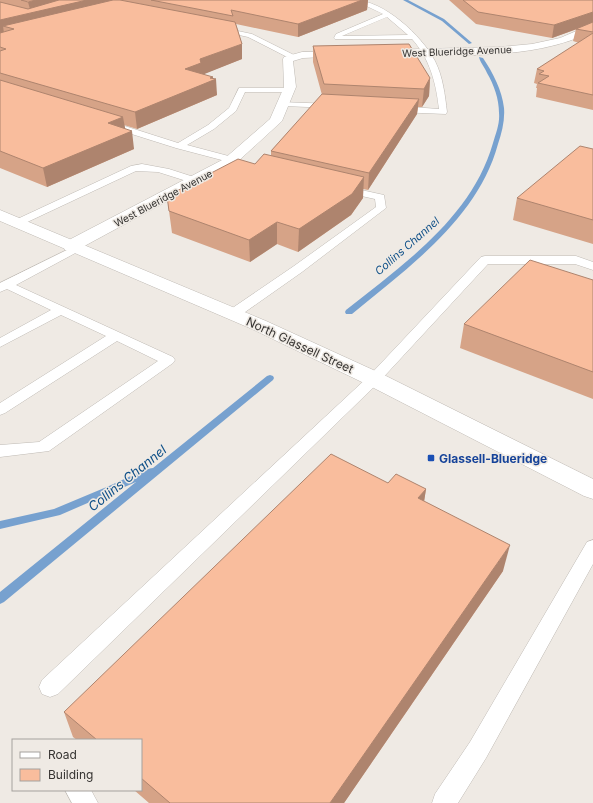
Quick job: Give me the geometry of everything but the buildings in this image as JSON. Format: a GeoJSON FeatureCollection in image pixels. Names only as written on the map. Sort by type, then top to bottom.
{"type":"FeatureCollection","features":[{"type":"Feature","properties":{"kind":"street","name":"West Blueridge Avenue"},"geometry":{"type":"LineString","coordinates":[[372,53],[507,50],[538,46],[575,37],[593,26]]}},
{"type":"Feature","properties":{"kind":"street"},"geometry":{"type":"LineString","coordinates":[[294,56],[356,53]]}},
{"type":"Feature","properties":{"kind":"street","name":"West Blueridge Avenue"},"geometry":{"type":"LineString","coordinates":[[74,247],[196,181],[235,163],[276,121],[290,86],[288,59],[294,56]]}},
{"type":"Feature","properties":{"kind":"street","name":"North Glassell Street"},"geometry":{"type":"LineString","coordinates":[[0,215],[233,314],[374,378],[593,490]]}},
{"type":"Feature","properties":{"kind":"lane"},"geometry":{"type":"LineString","coordinates":[[357,0],[388,14],[414,37],[433,64],[441,88],[443,112],[387,109]]}},
{"type":"Feature","properties":{"kind":"lane"},"geometry":{"type":"LineString","coordinates":[[388,14],[338,35],[337,38],[414,37]]}},
{"type":"Feature","properties":{"kind":"lane"},"geometry":{"type":"LineString","coordinates":[[214,28],[250,35],[294,56]]}},
{"type":"Feature","properties":{"kind":"lane"},"geometry":{"type":"LineString","coordinates":[[180,146],[211,127],[233,108],[242,90],[289,90]]}},
{"type":"Feature","properties":{"kind":"lane"},"geometry":{"type":"LineString","coordinates":[[283,104],[339,106]]}},
{"type":"Feature","properties":{"kind":"lane"},"geometry":{"type":"LineString","coordinates":[[99,120],[235,163]]}},
{"type":"Feature","properties":{"kind":"lane"},"geometry":{"type":"LineString","coordinates":[[17,223],[134,168],[144,166],[154,168],[196,181]]}},
{"type":"Feature","properties":{"kind":"lane"},"geometry":{"type":"LineString","coordinates":[[233,314],[298,269],[381,208],[380,197],[335,187]]}},
{"type":"Feature","properties":{"kind":"lane"},"geometry":{"type":"LineString","coordinates":[[3,287],[74,247]]}},
{"type":"Feature","properties":{"kind":"lane"},"geometry":{"type":"LineString","coordinates":[[50,687],[374,378],[485,260],[576,260],[593,266]]}},
{"type":"Feature","properties":{"kind":"lane"},"geometry":{"type":"LineString","coordinates":[[0,451],[43,447],[168,360],[61,310],[3,287]]}},
{"type":"Feature","properties":{"kind":"lane"},"geometry":{"type":"LineString","coordinates":[[0,343],[61,310]]}},
{"type":"Feature","properties":{"kind":"lane"},"geometry":{"type":"LineString","coordinates":[[0,410],[116,336]]}},
{"type":"Feature","properties":{"kind":"lane"},"geometry":{"type":"LineString","coordinates":[[444,803],[478,750],[593,547]]}},
{"type":"Feature","properties":{"kind":"lane"},"geometry":{"type":"LineString","coordinates":[[78,791],[86,803]]}},
{"type":"Feature","properties":{"kind":"waterway","name":"Collins Channel"},"geometry":{"type":"LineString","coordinates":[[405,0],[443,20],[470,43]]}},
{"type":"Feature","properties":{"kind":"waterway","name":"Collins Channel"},"geometry":{"type":"LineString","coordinates":[[349,312],[418,255],[461,210],[478,186],[491,160],[499,132],[502,114],[502,107],[498,92],[492,77],[481,58]]}},
{"type":"Feature","properties":{"kind":"waterway","name":"Collins Channel"},"geometry":{"type":"LineString","coordinates":[[0,599],[270,378]]}},
{"type":"Feature","properties":{"kind":"waterway"},"geometry":{"type":"LineString","coordinates":[[0,525],[56,512],[113,489],[150,471]]}},
{"type":"Feature","properties":{"kind":"place","name":"Glassell-Blueridge"},"geometry":{"type":"Point","coordinates":[431,458]}}]}
